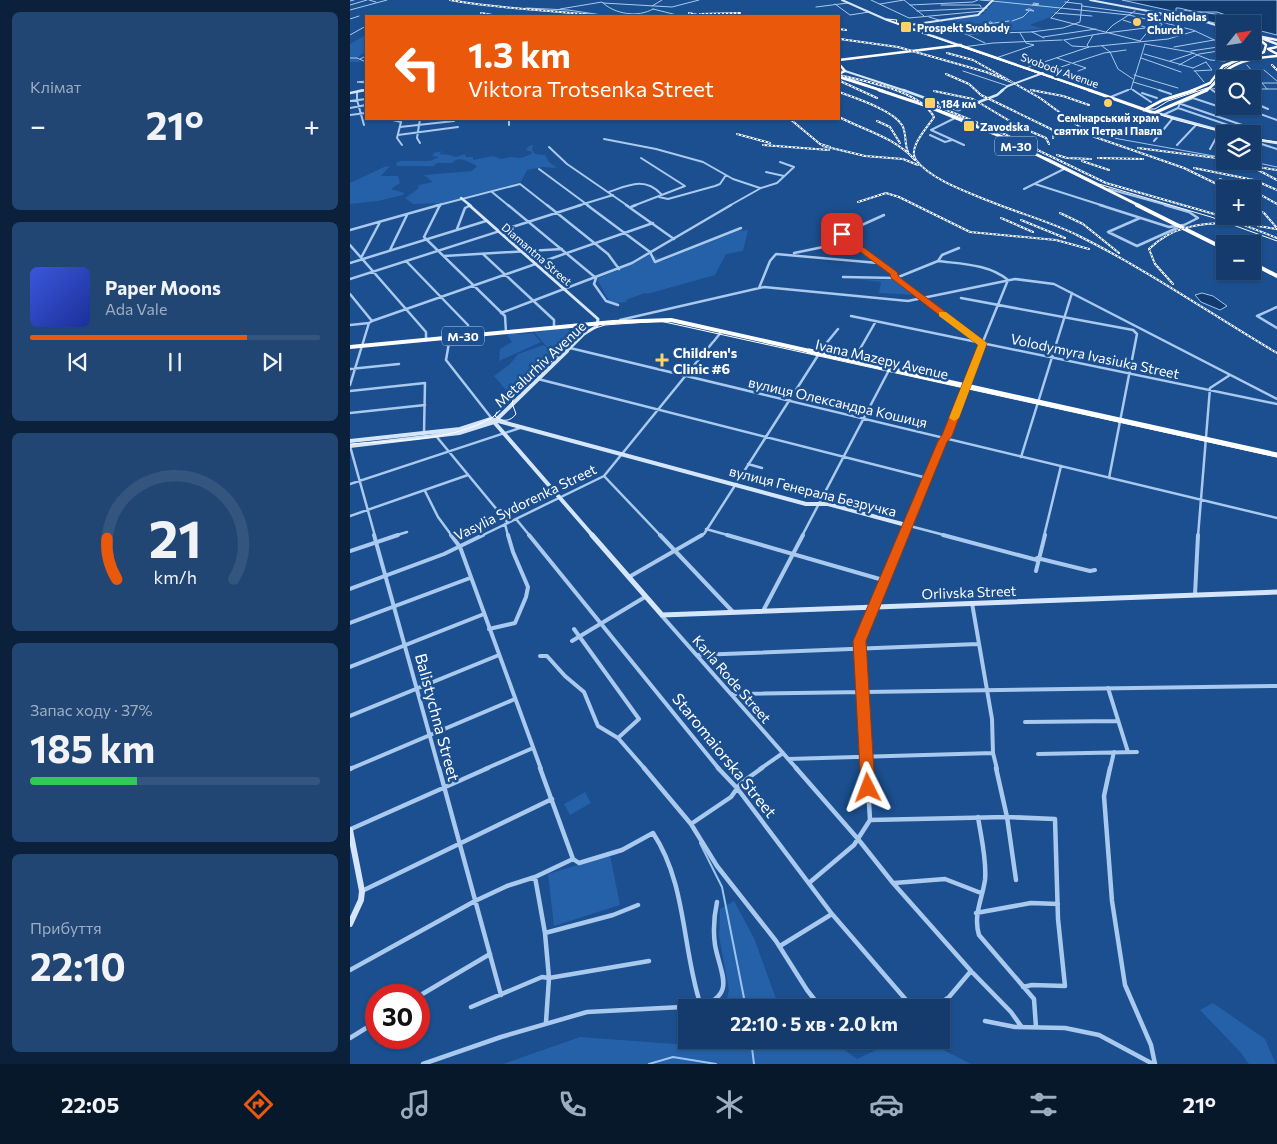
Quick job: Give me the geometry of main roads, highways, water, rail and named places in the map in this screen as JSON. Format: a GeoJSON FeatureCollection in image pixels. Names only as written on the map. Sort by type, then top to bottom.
{"type":"FeatureCollection","features":[{"type":"Feature","properties":{"kind":"highway"},"geometry":{"type":"LineString","coordinates":[[1261,40],[1266,45],[1264,52],[1261,53]]}},
{"type":"Feature","properties":{"kind":"highway","name":"Svobody Avenue"},"geometry":{"type":"LineString","coordinates":[[840,62],[962,46],[1154,113],[1210,89],[1216,84]]}},
{"type":"Feature","properties":{"kind":"highway"},"geometry":{"type":"LineString","coordinates":[[1277,46],[1268,49],[1277,55]]}},
{"type":"Feature","properties":{"kind":"highway"},"geometry":{"type":"LineString","coordinates":[[1261,56],[1277,55]]}},
{"type":"Feature","properties":{"kind":"highway"},"geometry":{"type":"LineString","coordinates":[[1261,58],[1277,55]]}},
{"type":"Feature","properties":{"kind":"highway"},"geometry":{"type":"LineString","coordinates":[[1212,81],[1223,66],[1239,60]]}},
{"type":"Feature","properties":{"kind":"highway"},"geometry":{"type":"LineString","coordinates":[[1227,70],[1248,60],[1276,61]]}},
{"type":"Feature","properties":{"kind":"highway","name":"М-30"},"geometry":{"type":"LineString","coordinates":[[840,77],[876,88],[956,117],[1003,137],[1216,244]]}},
{"type":"Feature","properties":{"kind":"highway"},"geometry":{"type":"LineString","coordinates":[[1144,110],[1163,100],[1216,81]]}},
{"type":"Feature","properties":{"kind":"highway"},"geometry":{"type":"LineString","coordinates":[[1261,268],[1277,276]]}},
{"type":"Feature","properties":{"kind":"highway","name":"Ivana Mazepy Avenue"},"geometry":{"type":"LineString","coordinates":[[598,325],[613,322],[665,320],[1206,441],[1277,455]]}},
{"type":"Feature","properties":{"kind":"highway","name":"Ivana Mazepy Avenue"},"geometry":{"type":"LineString","coordinates":[[598,325],[661,323],[721,333]]}},
{"type":"Feature","properties":{"kind":"highway","name":"М-30"},"geometry":{"type":"LineString","coordinates":[[350,347],[554,327],[598,325]]}},
{"type":"Feature","properties":{"kind":"highway","name":"Ivana Mazepy Avenue"},"geometry":{"type":"LineString","coordinates":[[819,355],[888,372],[965,387]]}},
{"type":"Feature","properties":{"kind":"highway","name":"Ivana Mazepy Avenue"},"geometry":{"type":"LineString","coordinates":[[1206,441],[1277,459]]}},
{"type":"Feature","properties":{"kind":"main road"},"geometry":{"type":"LineString","coordinates":[[1261,37],[1277,40]]}},
{"type":"Feature","properties":{"kind":"main road"},"geometry":{"type":"LineString","coordinates":[[1261,38],[1277,46]]}},
{"type":"Feature","properties":{"kind":"waterway"},"geometry":{"type":"LineString","coordinates":[[1108,137],[1216,156]]}},
{"type":"Feature","properties":{"kind":"waterway"},"geometry":{"type":"LineString","coordinates":[[1261,164],[1277,167]]}},
{"type":"Feature","properties":{"kind":"waterway"},"geometry":{"type":"LineString","coordinates":[[700,843],[722,887],[744,999]]}},
{"type":"Feature","properties":{"kind":"waterway"},"geometry":{"type":"LineString","coordinates":[[752,1049],[754,1064]]}},
{"type":"Feature","properties":{"kind":"waterway"},"geometry":{"type":"LineString","coordinates":[[649,1064],[673,1057],[716,1064]]}},
{"type":"Feature","properties":{"kind":"tram line"},"geometry":{"type":"LineString","coordinates":[[887,19],[897,20],[896,23],[911,29],[1067,83],[910,29],[888,20],[887,19]]}},
{"type":"Feature","properties":{"kind":"tram line"},"geometry":{"type":"LineString","coordinates":[[1146,109],[1155,109],[1168,101],[1210,87],[1224,69],[1235,61],[1277,56]]}},
{"type":"Feature","properties":{"kind":"tram line"},"geometry":{"type":"LineString","coordinates":[[840,75],[959,117],[1005,137],[1032,153],[1049,159],[1099,184],[1211,217],[1277,241]]}},
{"type":"Feature","properties":{"kind":"tram line"},"geometry":{"type":"LineString","coordinates":[[1067,83],[1176,120],[1216,130]]}},
{"type":"Feature","properties":{"kind":"tram line"},"geometry":{"type":"LineString","coordinates":[[1067,83],[1138,108]]}},
{"type":"Feature","properties":{"kind":"tram line"},"geometry":{"type":"LineString","coordinates":[[1261,139],[1277,142]]}},
{"type":"Feature","properties":{"kind":"tram line"},"geometry":{"type":"LineString","coordinates":[[514,397],[583,332],[605,325],[660,321],[1277,457]]}},
{"type":"Feature","properties":{"kind":"tram line"},"geometry":{"type":"LineString","coordinates":[[496,414],[495,416],[503,420],[509,420],[514,417],[516,414],[512,403],[514,397]]}},
{"type":"Feature","properties":{"kind":"tram line"},"geometry":{"type":"LineString","coordinates":[[496,414],[514,397]]}},
{"type":"Feature","properties":{"kind":"tram line"},"geometry":{"type":"LineString","coordinates":[[350,444],[442,435],[477,425],[496,414]]}},
{"type":"Feature","properties":{"kind":"railway"},"geometry":{"type":"LineString","coordinates":[[450,0],[590,15]]}},
{"type":"Feature","properties":{"kind":"railway"},"geometry":{"type":"LineString","coordinates":[[481,13],[492,15]]}},
{"type":"Feature","properties":{"kind":"railway"},"geometry":{"type":"LineString","coordinates":[[689,13],[698,15]]}},
{"type":"Feature","properties":{"kind":"railway"},"geometry":{"type":"LineString","coordinates":[[700,14],[740,13]]}},
{"type":"Feature","properties":{"kind":"railway"},"geometry":{"type":"LineString","coordinates":[[840,29],[846,30]]}},
{"type":"Feature","properties":{"kind":"railway"},"geometry":{"type":"LineString","coordinates":[[840,39],[898,47],[986,72],[1012,82]]}},
{"type":"Feature","properties":{"kind":"railway"},"geometry":{"type":"LineString","coordinates":[[947,53],[973,60],[1012,82]]}},
{"type":"Feature","properties":{"kind":"railway"},"geometry":{"type":"LineString","coordinates":[[1272,65],[1277,70]]}},
{"type":"Feature","properties":{"kind":"railway"},"geometry":{"type":"LineString","coordinates":[[946,74],[969,84],[981,95],[1051,129],[1054,133],[1053,138]]}},
{"type":"Feature","properties":{"kind":"railway"},"geometry":{"type":"LineString","coordinates":[[840,75],[891,88],[917,100],[927,108],[934,117],[916,144],[914,155],[922,167],[939,179],[1000,205],[1056,225],[1103,248],[1277,353]]}},
{"type":"Feature","properties":{"kind":"railway"},"geometry":{"type":"LineString","coordinates":[[840,81],[877,98]]}},
{"type":"Feature","properties":{"kind":"railway"},"geometry":{"type":"LineString","coordinates":[[1012,82],[1040,98],[1092,136],[1184,168],[1216,184]]}},
{"type":"Feature","properties":{"kind":"railway"},"geometry":{"type":"LineString","coordinates":[[1031,90],[1063,96],[1089,105]]}},
{"type":"Feature","properties":{"kind":"railway"},"geometry":{"type":"LineString","coordinates":[[934,91],[973,99],[1020,127],[1046,138],[1049,144]]}},
{"type":"Feature","properties":{"kind":"railway"},"geometry":{"type":"LineString","coordinates":[[840,92],[891,114],[904,128],[908,152]]}},
{"type":"Feature","properties":{"kind":"railway"},"geometry":{"type":"LineString","coordinates":[[927,102],[998,131],[1106,183],[1221,216],[1277,238]]}},
{"type":"Feature","properties":{"kind":"railway"},"geometry":{"type":"LineString","coordinates":[[840,117],[889,140],[915,160]]}},
{"type":"Feature","properties":{"kind":"railway"},"geometry":{"type":"LineString","coordinates":[[791,120],[820,144],[830,147]]}},
{"type":"Feature","properties":{"kind":"railway"},"geometry":{"type":"LineString","coordinates":[[877,121],[890,127],[900,143]]}},
{"type":"Feature","properties":{"kind":"railway"},"geometry":{"type":"LineString","coordinates":[[737,134],[770,143]]}},
{"type":"Feature","properties":{"kind":"railway"},"geometry":{"type":"LineString","coordinates":[[763,145],[829,150]]}},
{"type":"Feature","properties":{"kind":"railway"},"geometry":{"type":"LineString","coordinates":[[823,146],[865,156],[903,159],[918,165]]}},
{"type":"Feature","properties":{"kind":"railway"},"geometry":{"type":"LineString","coordinates":[[1138,148],[1216,158]]}},
{"type":"Feature","properties":{"kind":"railway"},"geometry":{"type":"LineString","coordinates":[[1057,155],[1067,158],[1091,159]]}},
{"type":"Feature","properties":{"kind":"railway"},"geometry":{"type":"LineString","coordinates":[[1098,158],[1143,159]]}},
{"type":"Feature","properties":{"kind":"railway"},"geometry":{"type":"LineString","coordinates":[[1082,161],[1109,170]]}},
{"type":"Feature","properties":{"kind":"railway"},"geometry":{"type":"LineString","coordinates":[[1194,168],[1254,180],[1277,190]]}},
{"type":"Feature","properties":{"kind":"railway"},"geometry":{"type":"LineString","coordinates":[[1261,168],[1277,170]]}},
{"type":"Feature","properties":{"kind":"railway"},"geometry":{"type":"LineString","coordinates":[[1258,170],[1277,180]]}},
{"type":"Feature","properties":{"kind":"railway"},"geometry":{"type":"LineString","coordinates":[[858,202],[886,193],[899,197],[970,232],[1056,240],[1089,249]]}},
{"type":"Feature","properties":{"kind":"railway"},"geometry":{"type":"LineString","coordinates":[[1261,195],[1277,204]]}},
{"type":"Feature","properties":{"kind":"railway"},"geometry":{"type":"LineString","coordinates":[[1261,211],[1277,228]]}},
{"type":"Feature","properties":{"kind":"railway"},"geometry":{"type":"LineString","coordinates":[[1060,213],[1083,224],[1119,253]]}},
{"type":"Feature","properties":{"kind":"railway"},"geometry":{"type":"LineString","coordinates":[[1001,218],[1033,232]]}},
{"type":"Feature","properties":{"kind":"railway"},"geometry":{"type":"LineString","coordinates":[[1021,220],[1065,238]]}},
{"type":"Feature","properties":{"kind":"railway"},"geometry":{"type":"LineString","coordinates":[[1173,284],[1155,264],[1149,249],[1167,235],[1187,227],[1216,224]]}},
{"type":"Feature","properties":{"kind":"railway"},"geometry":{"type":"LineString","coordinates":[[1258,226],[1277,229]]}},
{"type":"Feature","properties":{"kind":"place","name":"St. Nicholas Church"},"geometry":{"type":"Point","coordinates":[1137,22]}},
{"type":"Feature","properties":{"kind":"place","name":"Prospekt Svobody"},"geometry":{"type":"Point","coordinates":[906,27]}},
{"type":"Feature","properties":{"kind":"place","name":"184 км"},"geometry":{"type":"Point","coordinates":[930,103]}},
{"type":"Feature","properties":{"kind":"place","name":"Семінарський храм святих Петра і Павла"},"geometry":{"type":"Point","coordinates":[1108,103]}},
{"type":"Feature","properties":{"kind":"place","name":"Zavodska"},"geometry":{"type":"Point","coordinates":[969,126]}},
{"type":"Feature","properties":{"kind":"place","name":"Children's Clinic #6"},"geometry":{"type":"Point","coordinates":[662,360]}}]}
